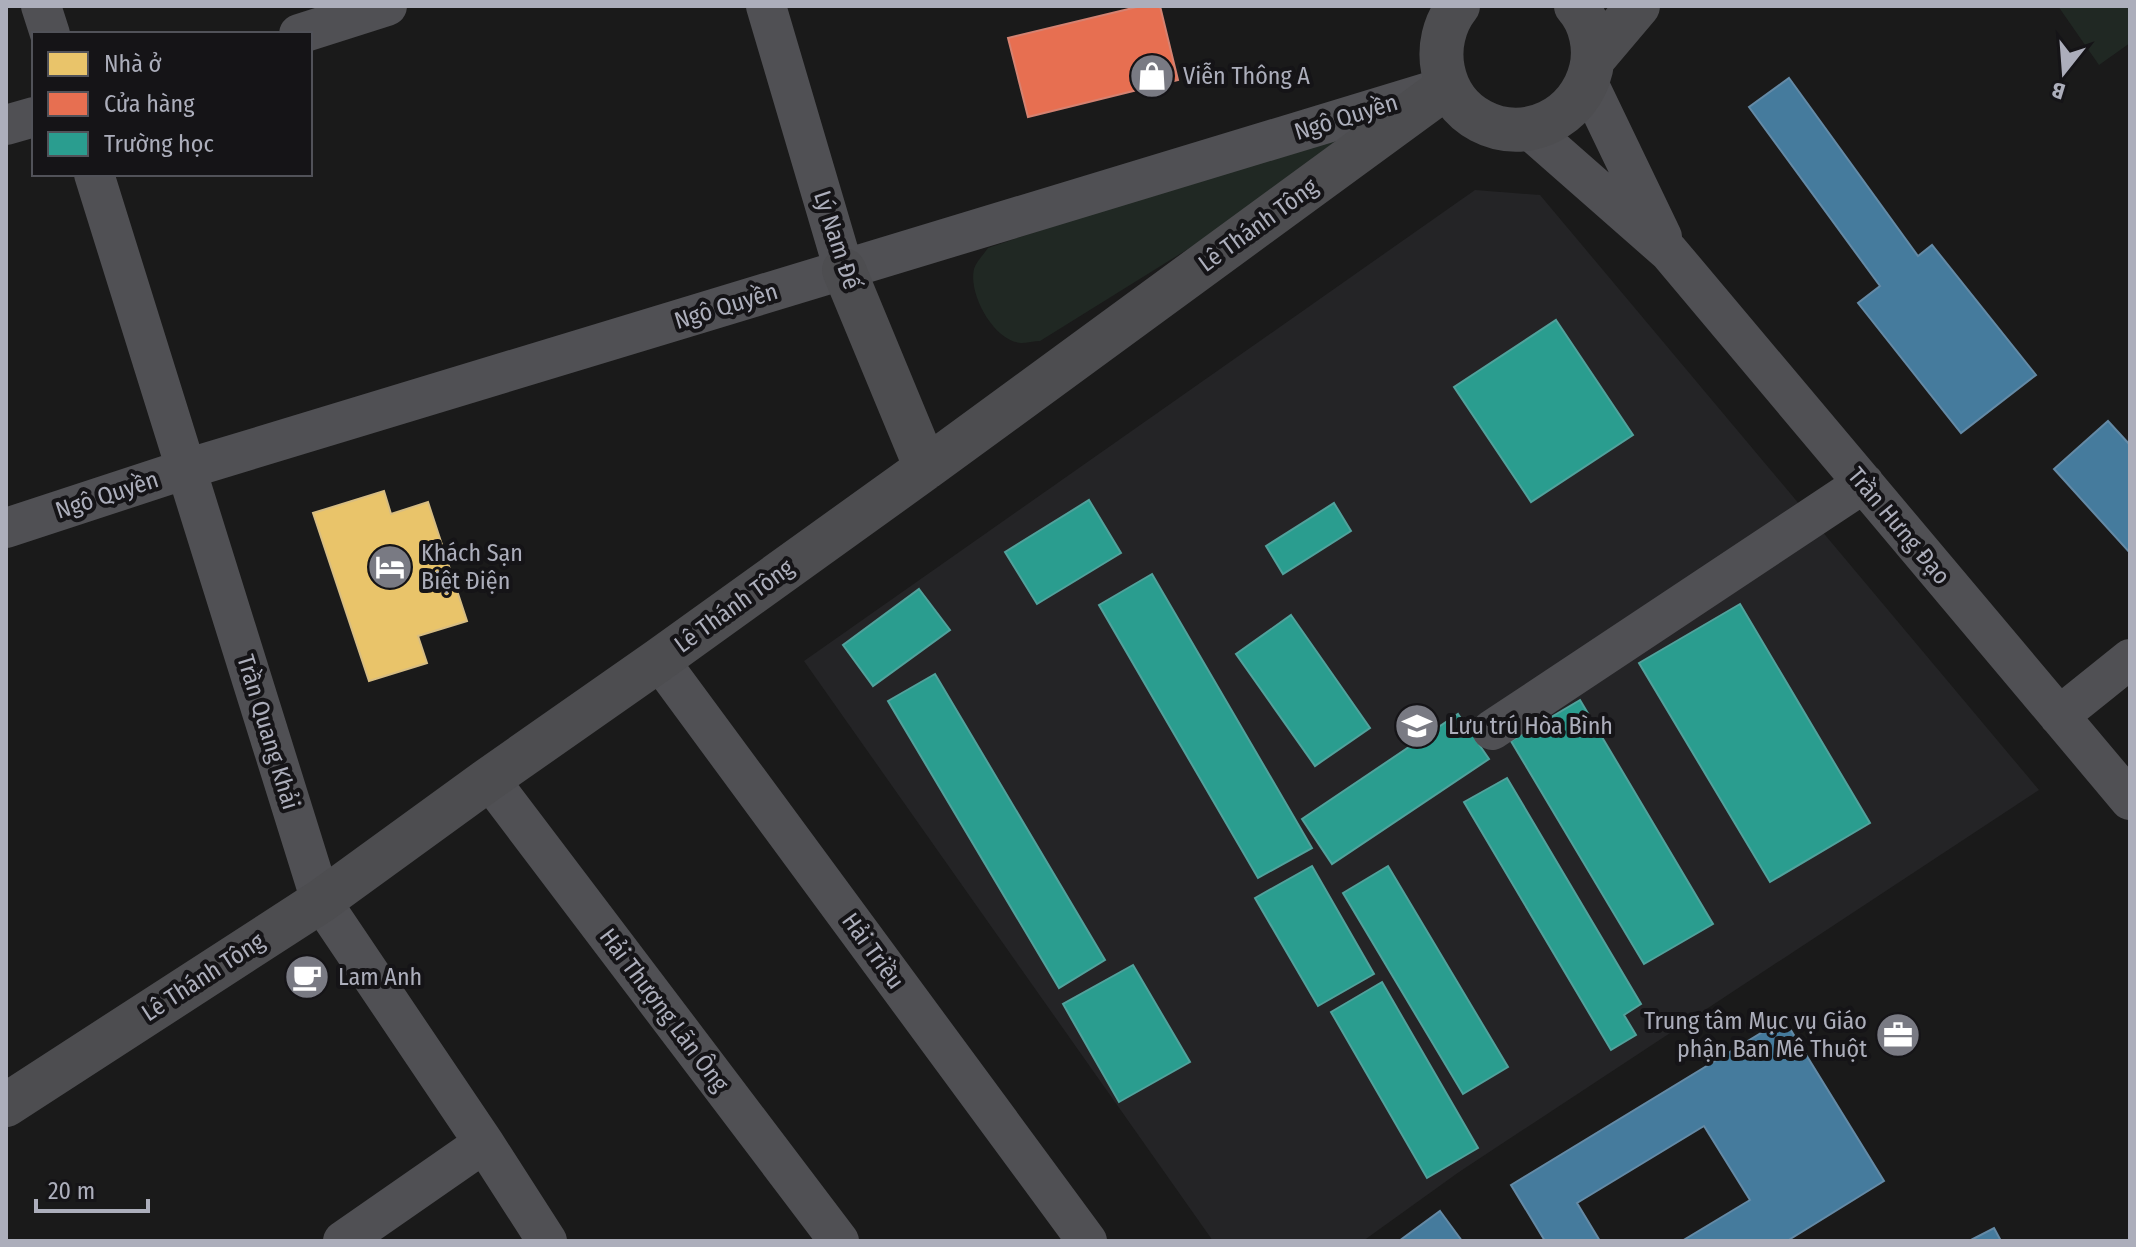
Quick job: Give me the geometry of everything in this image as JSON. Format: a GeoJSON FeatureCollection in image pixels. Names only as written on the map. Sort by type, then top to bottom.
{"type":"FeatureCollection","features":[{"type":"Feature","properties":{"kind":"main road"},"geometry":{"type":"LineString","coordinates":[[1458,6],[1450,16],[1442,38],[1441,63],[1448,86],[1462,107],[1482,121],[1505,129],[1529,129],[1554,121],[1574,105],[1591,70],[1638,6]]}},
{"type":"Feature","properties":{"kind":"main road"},"geometry":{"type":"LineString","coordinates":[[1576,6],[1591,32],[1591,70]]}},
{"type":"Feature","properties":{"kind":"main road","name":"Lê Thánh Tông"},"geometry":{"type":"LineString","coordinates":[[6,1105],[321,901],[926,468],[1448,86]]}},
{"type":"Feature","properties":{"kind":"main road","name":"Lý Nam Đế"},"geometry":{"type":"LineString","coordinates":[[844,270],[926,468]]}},
{"type":"Feature","properties":{"kind":"street"},"geometry":{"type":"LineString","coordinates":[[41,6],[49,32]]}},
{"type":"Feature","properties":{"kind":"street"},"geometry":{"type":"LineString","coordinates":[[305,32],[387,6]]}},
{"type":"Feature","properties":{"kind":"street","name":"Lý Nam Đế"},"geometry":{"type":"LineString","coordinates":[[766,6],[844,270]]}},
{"type":"Feature","properties":{"kind":"street","name":"Trần Hưng Đạo"},"geometry":{"type":"LineString","coordinates":[[1591,70],[1669,252]]}},
{"type":"Feature","properties":{"kind":"street","name":"Ngô Quyền"},"geometry":{"type":"LineString","coordinates":[[6,528],[186,469],[1448,86]]}},
{"type":"Feature","properties":{"kind":"street"},"geometry":{"type":"LineString","coordinates":[[6,125],[32,118]]}},
{"type":"Feature","properties":{"kind":"street","name":"Trần Hưng Đạo"},"geometry":{"type":"LineString","coordinates":[[1529,129],[1669,252],[2130,800]]}},
{"type":"Feature","properties":{"kind":"street","name":"Trần Quang Khải"},"geometry":{"type":"LineString","coordinates":[[95,176],[321,901],[547,1241]]}},
{"type":"Feature","properties":{"kind":"street"},"geometry":{"type":"LineString","coordinates":[[1492,730],[1864,483]]}},
{"type":"Feature","properties":{"kind":"street"},"geometry":{"type":"LineString","coordinates":[[2059,716],[2130,659]]}},
{"type":"Feature","properties":{"kind":"street","name":"Hải Triều"},"geometry":{"type":"LineString","coordinates":[[659,660],[1087,1241]]}},
{"type":"Feature","properties":{"kind":"street","name":"Hải Thượng Lãn Ông"},"geometry":{"type":"LineString","coordinates":[[489,779],[839,1241]]}},
{"type":"Feature","properties":{"kind":"street"},"geometry":{"type":"LineString","coordinates":[[343,1241],[484,1143]]}},
{"type":"Feature","properties":{"kind":"shaded area"},"geometry":{"type":"Polygon","coordinates":[[[2058,6],[2129,6],[2130,43],[2099,65],[2058,6]]]}},
{"type":"Feature","properties":{"kind":"shaded area"},"geometry":{"type":"Polygon","coordinates":[[[1429,99],[1040,341],[1021,343],[1001,334],[979,303],[973,279],[974,269],[988,248],[1429,99]]]}},
{"type":"Feature","properties":{"kind":"shaded area","name":"Lưu trú Hòa Bình"},"geometry":{"type":"Polygon","coordinates":[[[1475,190],[1540,195],[2039,790],[1459,1172],[1363,1241],[1213,1241],[804,661],[1475,190]]]}},
{"type":"Feature","properties":{"kind":"building: Nhà ở","name":"Khách Sạn Biệt Điện"},"geometry":{"type":"Polygon","coordinates":[[[384,491],[391,514],[428,502],[467,621],[418,636],[427,663],[369,681],[313,513],[384,491]]]}},
{"type":"Feature","properties":{"kind":"building: Cửa hàng"},"geometry":{"type":"Polygon","coordinates":[[[1141,6],[1160,6],[1178,80],[1028,117],[1008,38],[1141,6]]]}},
{"type":"Feature","properties":{"kind":"building: Trường học"},"geometry":{"type":"Polygon","coordinates":[[[1556,320],[1633,435],[1531,502],[1454,387],[1556,320]]]}},
{"type":"Feature","properties":{"kind":"building: Trường học"},"geometry":{"type":"Polygon","coordinates":[[[1089,500],[1121,553],[1037,604],[1005,552],[1089,500]]]}},
{"type":"Feature","properties":{"kind":"building: Trường học"},"geometry":{"type":"Polygon","coordinates":[[[1334,503],[1351,531],[1283,574],[1266,546],[1334,503]]]}},
{"type":"Feature","properties":{"kind":"building: Trường học"},"geometry":{"type":"Polygon","coordinates":[[[1152,574],[1312,848],[1258,878],[1099,605],[1152,574]]]}},
{"type":"Feature","properties":{"kind":"building: Trường học"},"geometry":{"type":"Polygon","coordinates":[[[919,589],[950,630],[873,686],[843,645],[919,589]]]}},
{"type":"Feature","properties":{"kind":"building: Trường học"},"geometry":{"type":"Polygon","coordinates":[[[1740,604],[1870,823],[1770,882],[1639,663],[1740,604]]]}},
{"type":"Feature","properties":{"kind":"building: Trường học"},"geometry":{"type":"Polygon","coordinates":[[[1291,615],[1370,728],[1315,766],[1236,654],[1291,615]]]}},
{"type":"Feature","properties":{"kind":"building: Trường học"},"geometry":{"type":"Polygon","coordinates":[[[935,674],[1105,960],[1059,988],[888,701],[935,674]]]}},
{"type":"Feature","properties":{"kind":"building: Trường học"},"geometry":{"type":"Polygon","coordinates":[[[1580,700],[1713,924],[1644,964],[1511,741],[1580,700]]]}},
{"type":"Feature","properties":{"kind":"building: Trường học"},"geometry":{"type":"Polygon","coordinates":[[[1458,714],[1489,759],[1332,864],[1302,819],[1458,714]]]}},
{"type":"Feature","properties":{"kind":"building: Trường học"},"geometry":{"type":"Polygon","coordinates":[[[1507,778],[1641,1004],[1624,1015],[1636,1035],[1611,1050],[1464,802],[1507,778]]]}},
{"type":"Feature","properties":{"kind":"building: Trường học"},"geometry":{"type":"Polygon","coordinates":[[[1312,866],[1374,974],[1318,1006],[1255,898],[1312,866]]]}},
{"type":"Feature","properties":{"kind":"building: Trường học"},"geometry":{"type":"Polygon","coordinates":[[[1388,866],[1508,1067],[1463,1094],[1343,893],[1388,866]]]}},
{"type":"Feature","properties":{"kind":"building: Trường học"},"geometry":{"type":"Polygon","coordinates":[[[1133,965],[1190,1062],[1119,1102],[1063,1004],[1133,965]]]}},
{"type":"Feature","properties":{"kind":"building: Trường học"},"geometry":{"type":"Polygon","coordinates":[[[1382,982],[1478,1148],[1427,1178],[1331,1012],[1382,982]]]}},
{"type":"Feature","properties":{"kind":"building: Công cộng"},"geometry":{"type":"Polygon","coordinates":[[[1789,78],[1918,256],[1932,245],[2036,375],[1961,433],[1858,303],[1880,286],[1749,107],[1789,78]]]}},
{"type":"Feature","properties":{"kind":"building: Công cộng"},"geometry":{"type":"Polygon","coordinates":[[[2108,421],[2130,445],[2130,553],[2054,469],[2108,421]]]}},
{"type":"Feature","properties":{"kind":"building: Công cộng"},"geometry":{"type":"Polygon","coordinates":[[[1784,1019],[1884,1181],[1787,1241],[1682,1241],[1750,1200],[1704,1126],[1577,1203],[1600,1241],[1545,1241],[1511,1185],[1784,1019]]]}},
{"type":"Feature","properties":{"kind":"building: Công cộng"},"geometry":{"type":"Polygon","coordinates":[[[1440,1211],[1462,1241],[1399,1241],[1440,1211]]]}},
{"type":"Feature","properties":{"kind":"building: Công cộng"},"geometry":{"type":"Polygon","coordinates":[[[1994,1228],[2001,1241],[1969,1241],[1994,1228]]]}},
{"type":"Feature","properties":{"kind":"place","name":"Viễn Thông A"},"geometry":{"type":"Point","coordinates":[1152,76]}},
{"type":"Feature","properties":{"kind":"place","name":"Khách Sạn Biệt Điện"},"geometry":{"type":"Point","coordinates":[390,567]}},
{"type":"Feature","properties":{"kind":"place","name":"Lưu trú Hòa Bình"},"geometry":{"type":"Point","coordinates":[1417,726]}},
{"type":"Feature","properties":{"kind":"place","name":"Lam Anh"},"geometry":{"type":"Point","coordinates":[307,977]}},
{"type":"Feature","properties":{"kind":"place","name":"Trung tâm Mục vụ Giáo phận Ban Mê Thuột"},"geometry":{"type":"Point","coordinates":[1898,1035]}}]}
